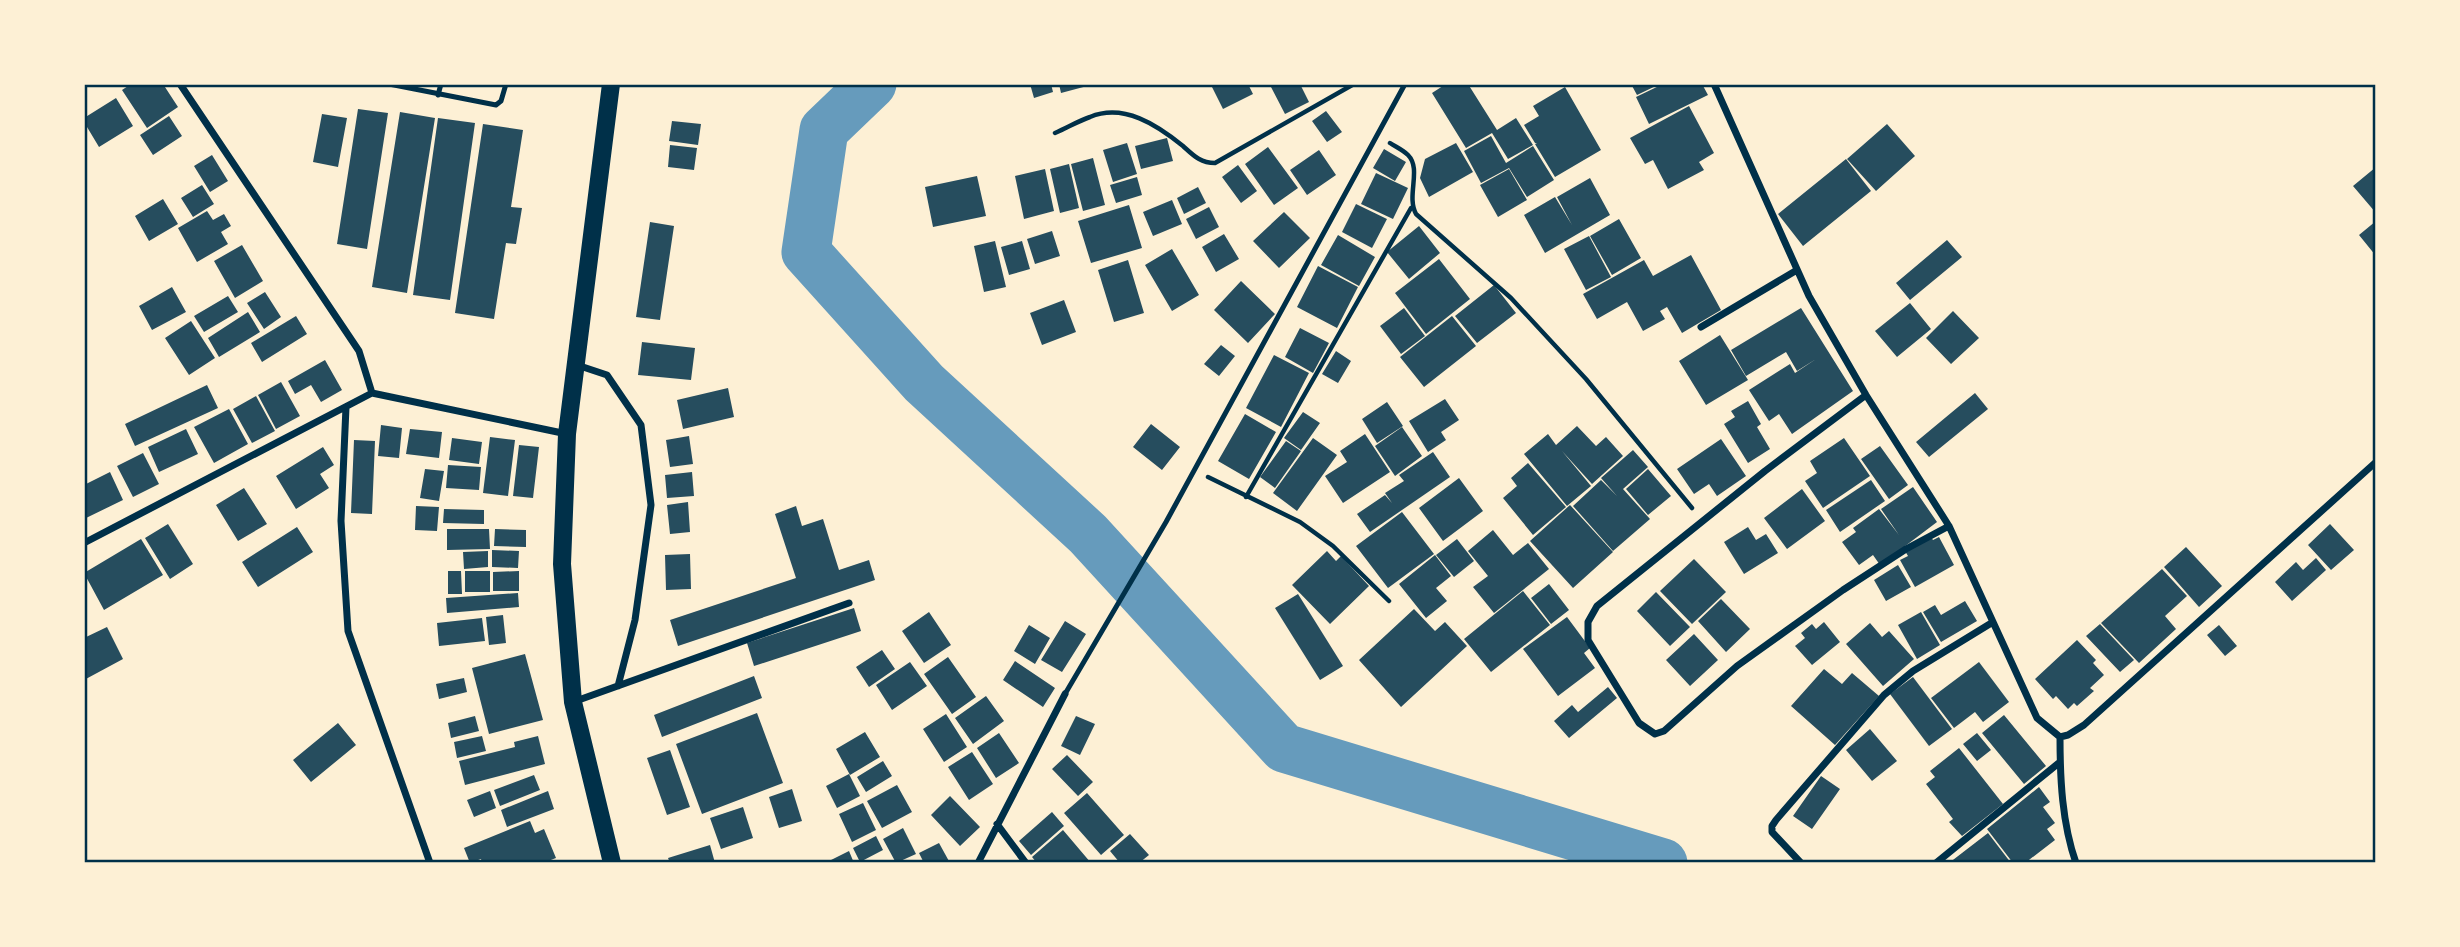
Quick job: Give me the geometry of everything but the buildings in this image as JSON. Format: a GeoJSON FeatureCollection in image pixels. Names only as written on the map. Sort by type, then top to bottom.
{"type":"FeatureCollection","features":[{"type":"Feature","properties":{"kind":"main road"},"geometry":{"type":"LineString","coordinates":[[611,84],[567,434],[562,564],[573,702],[612,863]]}},
{"type":"Feature","properties":{"kind":"street"},"geometry":{"type":"LineString","coordinates":[[1714,84],[1809,296],[1866,395],[1949,526],[2038,718],[2045,727],[2060,737],[2084,725],[2376,462]]}},
{"type":"Feature","properties":{"kind":"street"},"geometry":{"type":"LineString","coordinates":[[183,85],[359,351],[372,393]]}},
{"type":"Feature","properties":{"kind":"street"},"geometry":{"type":"LineString","coordinates":[[1701,327],[1797,270]]}},
{"type":"Feature","properties":{"kind":"street"},"geometry":{"type":"LineString","coordinates":[[576,365],[607,375],[641,425],[651,505],[635,620],[618,686]]}},
{"type":"Feature","properties":{"kind":"street"},"geometry":{"type":"LineString","coordinates":[[84,543],[372,393],[567,434]]}},
{"type":"Feature","properties":{"kind":"street"},"geometry":{"type":"LineString","coordinates":[[1866,395],[1597,606],[1588,622],[1587,640],[1639,723],[1655,734],[1664,731],[1737,666],[1832,597],[1906,549],[1949,526]]}},
{"type":"Feature","properties":{"kind":"street"},"geometry":{"type":"LineString","coordinates":[[346,407],[341,521],[348,631],[430,863]]}},
{"type":"Feature","properties":{"kind":"street"},"geometry":{"type":"LineString","coordinates":[[573,702],[849,603]]}},
{"type":"Feature","properties":{"kind":"street"},"geometry":{"type":"LineString","coordinates":[[1801,863],[1772,832],[1776,820],[1884,695],[1913,671],[1993,622]]}},
{"type":"Feature","properties":{"kind":"street"},"geometry":{"type":"LineString","coordinates":[[978,863],[1065,694]]}},
{"type":"Feature","properties":{"kind":"street"},"geometry":{"type":"LineString","coordinates":[[2060,737],[2067,836],[2076,863]]}},
{"type":"Feature","properties":{"kind":"street"},"geometry":{"type":"LineString","coordinates":[[1936,863],[2060,762]]}},
{"type":"Feature","properties":{"kind":"street"},"geometry":{"type":"LineString","coordinates":[[997,824],[1026,863]]}},
{"type":"Feature","properties":{"kind":"lane"},"geometry":{"type":"LineString","coordinates":[[389,84],[496,105],[501,101],[506,84]]}},
{"type":"Feature","properties":{"kind":"lane"},"geometry":{"type":"LineString","coordinates":[[439,95],[441,84]]}},
{"type":"Feature","properties":{"kind":"lane"},"geometry":{"type":"LineString","coordinates":[[1065,694],[1167,522],[1405,84]]}},
{"type":"Feature","properties":{"kind":"path"},"geometry":{"type":"LineString","coordinates":[[1055,133],[1092,116],[1117,112],[1142,119],[1165,132],[1195,157],[1205,163],[1215,163],[1354,84]]}},
{"type":"Feature","properties":{"kind":"path"},"geometry":{"type":"LineString","coordinates":[[1246,496],[1412,207],[1413,163],[1409,156],[1378,134]]}},
{"type":"Feature","properties":{"kind":"path"},"geometry":{"type":"LineString","coordinates":[[1412,207],[1424,223],[1511,298],[1567,359],[1703,521]]}},
{"type":"Feature","properties":{"kind":"path"},"geometry":{"type":"LineString","coordinates":[[1195,470],[1300,522],[1333,546],[1389,601]]}},
{"type":"Feature","properties":{"kind":"waterway"},"geometry":{"type":"LineString","coordinates":[[872,84],[824,130],[806,252],[924,383],[1088,534],[1284,748],[1663,863]]}}]}
